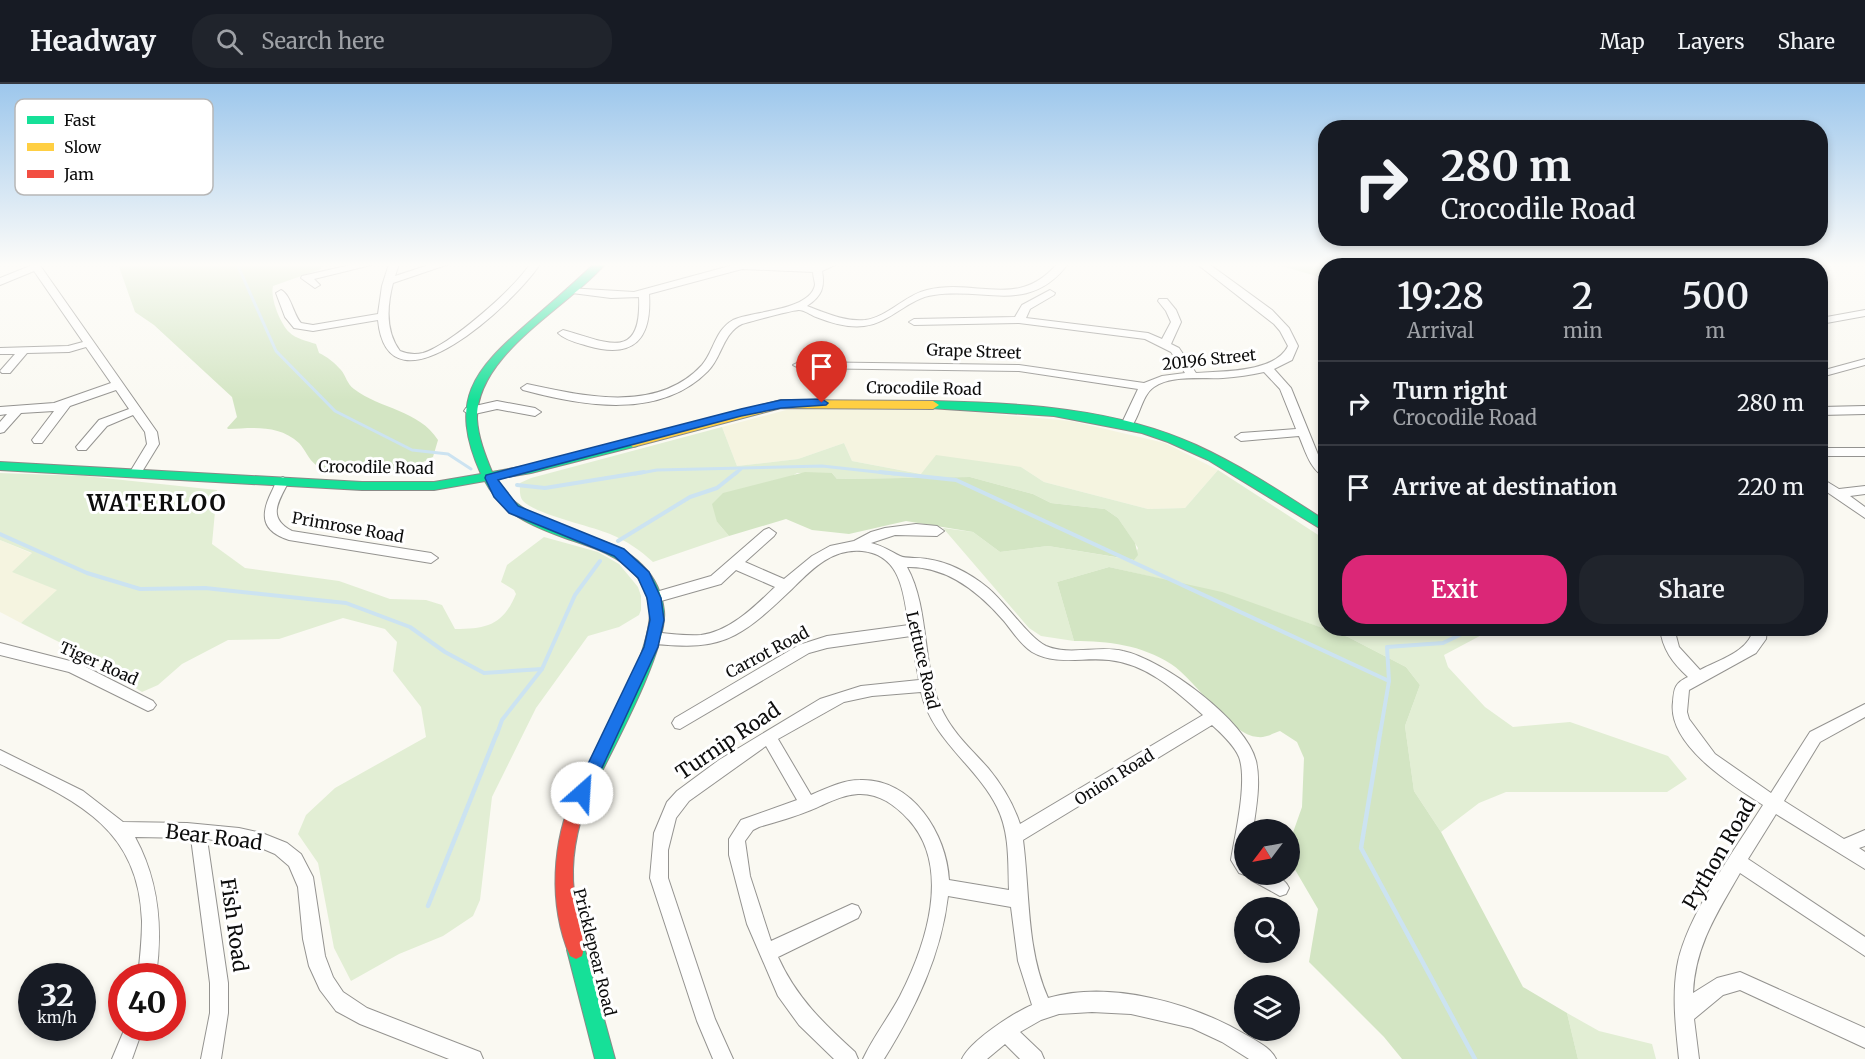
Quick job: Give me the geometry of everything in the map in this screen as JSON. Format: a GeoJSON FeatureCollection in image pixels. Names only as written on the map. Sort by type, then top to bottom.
{"type":"FeatureCollection","features":[{"type":"Feature","properties":{"kind":"street"},"geometry":{"type":"LineString","coordinates":[[66,310],[153,438],[149,453],[136,472]]}},
{"type":"Feature","properties":{"kind":"street"},"geometry":{"type":"LineString","coordinates":[[287,310],[298,326],[312,328],[384,316]]}},
{"type":"Feature","properties":{"kind":"street"},"geometry":{"type":"LineString","coordinates":[[385,310],[386,337],[396,354],[408,357],[428,355],[445,346],[491,310]]}},
{"type":"Feature","properties":{"kind":"street","name":"Pricklepear Road"},"geometry":{"type":"LineString","coordinates":[[550,310],[497,357],[478,384],[470,411],[473,436],[491,478],[499,494],[513,509],[619,553],[644,575],[654,598],[657,620],[654,638],[620,718],[575,809],[562,863],[565,908],[601,1057]]}},
{"type":"Feature","properties":{"kind":"street"},"geometry":{"type":"LineString","coordinates":[[563,333],[595,346],[608,348],[626,344],[640,332],[646,318],[645,310]]}},
{"type":"Feature","properties":{"kind":"street"},"geometry":{"type":"LineString","coordinates":[[527,388],[585,401],[608,402],[631,401],[668,393],[705,369],[723,334],[730,327],[747,319],[784,310]]}},
{"type":"Feature","properties":{"kind":"street"},"geometry":{"type":"LineString","coordinates":[[808,310],[838,320],[868,323],[889,315],[896,310]]}},
{"type":"Feature","properties":{"kind":"street"},"geometry":{"type":"LineString","coordinates":[[1019,320],[1025,310]]}},
{"type":"Feature","properties":{"kind":"street"},"geometry":{"type":"LineString","coordinates":[[1166,344],[1176,322],[1171,310]]}},
{"type":"Feature","properties":{"kind":"street","name":"20196 Street"},"geometry":{"type":"LineString","coordinates":[[1127,425],[1137,399],[1146,387],[1160,380],[1268,369],[1282,363],[1290,354],[1292,344],[1288,334],[1262,310]]}},
{"type":"Feature","properties":{"kind":"street"},"geometry":{"type":"LineString","coordinates":[[1828,320],[1865,313]]}},
{"type":"Feature","properties":{"kind":"street"},"geometry":{"type":"LineString","coordinates":[[914,322],[1019,320],[1122,331],[1148,336],[1166,344],[1183,359],[1192,375]]}},
{"type":"Feature","properties":{"kind":"street"},"geometry":{"type":"LineString","coordinates":[[0,351],[69,349],[89,343]]}},
{"type":"Feature","properties":{"kind":"street"},"geometry":{"type":"LineString","coordinates":[[6,371],[24,350]]}},
{"type":"Feature","properties":{"kind":"street"},"geometry":{"type":"LineString","coordinates":[[1828,372],[1865,362]]}},
{"type":"Feature","properties":{"kind":"street","name":"Grape Street"},"geometry":{"type":"LineString","coordinates":[[799,364],[1019,368],[1146,387]]}},
{"type":"Feature","properties":{"kind":"street"},"geometry":{"type":"LineString","coordinates":[[1268,369],[1285,388],[1318,463]]}},
{"type":"Feature","properties":{"kind":"street"},"geometry":{"type":"LineString","coordinates":[[0,411],[65,405],[118,385]]}},
{"type":"Feature","properties":{"kind":"street","name":"Crocodile Road"},"geometry":{"type":"LineString","coordinates":[[0,466],[403,487],[491,478],[781,404],[973,405],[1024,409],[1127,425],[1195,449],[1318,522]]}},
{"type":"Feature","properties":{"kind":"street"},"geometry":{"type":"LineString","coordinates":[[38,440],[65,405]]}},
{"type":"Feature","properties":{"kind":"street"},"geometry":{"type":"LineString","coordinates":[[470,411],[497,405],[535,412]]}},
{"type":"Feature","properties":{"kind":"street"},"geometry":{"type":"LineString","coordinates":[[0,429],[17,410]]}},
{"type":"Feature","properties":{"kind":"street"},"geometry":{"type":"LineString","coordinates":[[82,447],[103,423],[136,410]]}},
{"type":"Feature","properties":{"kind":"street"},"geometry":{"type":"LineString","coordinates":[[1828,411],[1865,410]]}},
{"type":"Feature","properties":{"kind":"street"},"geometry":{"type":"LineString","coordinates":[[1242,437],[1305,432]]}},
{"type":"Feature","properties":{"kind":"street"},"geometry":{"type":"LineString","coordinates":[[1828,452],[1865,452]]}},
{"type":"Feature","properties":{"kind":"street","name":"Primrose Road"},"geometry":{"type":"LineString","coordinates":[[283,481],[269,514],[272,525],[279,531],[289,535],[431,558]]}},
{"type":"Feature","properties":{"kind":"street"},"geometry":{"type":"LineString","coordinates":[[1828,486],[1865,513]]}},
{"type":"Feature","properties":{"kind":"street"},"geometry":{"type":"LineString","coordinates":[[1839,493],[1865,490]]}},
{"type":"Feature","properties":{"kind":"street"},"geometry":{"type":"LineString","coordinates":[[857,546],[872,536],[895,530],[937,531]]}},
{"type":"Feature","properties":{"kind":"street"},"geometry":{"type":"LineString","coordinates":[[654,598],[711,583],[736,564],[769,533]]}},
{"type":"Feature","properties":{"kind":"street"},"geometry":{"type":"LineString","coordinates":[[654,638],[700,641],[718,636],[743,624],[822,555],[841,548],[857,546],[879,550],[898,562],[923,562],[962,575],[993,601],[1037,648],[1052,653],[1116,655],[1141,663],[1182,688],[1238,743],[1248,760],[1245,819]]}},
{"type":"Feature","properties":{"kind":"street","name":"Lettuce Road"},"geometry":{"type":"LineString","coordinates":[[898,562],[906,580],[926,685],[937,718],[999,794],[1014,836],[1019,900],[1029,972],[1043,1009]]}},
{"type":"Feature","properties":{"kind":"street"},"geometry":{"type":"LineString","coordinates":[[736,564],[787,586]]}},
{"type":"Feature","properties":{"kind":"street","name":"Carrot Road"},"geometry":{"type":"LineString","coordinates":[[680,723],[810,647],[827,642],[916,630]]}},
{"type":"Feature","properties":{"kind":"street"},"geometry":{"type":"LineString","coordinates":[[1668,636],[1672,652],[1697,676]]}},
{"type":"Feature","properties":{"kind":"street"},"geometry":{"type":"LineString","coordinates":[[1759,636],[1751,649],[1697,676],[1682,687],[1679,712],[1688,733],[1709,759],[1865,861]]}},
{"type":"Feature","properties":{"kind":"street","name":"Tiger Road"},"geometry":{"type":"LineString","coordinates":[[0,649],[73,667],[148,705]]}},
{"type":"Feature","properties":{"kind":"street","name":"Turnip Road"},"geometry":{"type":"LineString","coordinates":[[723,1059],[706,1021],[660,878],[658,858],[662,834],[674,807],[681,798],[715,772],[838,698],[869,691],[926,685]]}},
{"type":"Feature","properties":{"kind":"street","name":"Python Road"},"geometry":{"type":"LineString","coordinates":[[1689,1059],[1684,1015],[1689,956],[1697,933],[1737,861],[1815,737],[1865,710]]}},
{"type":"Feature","properties":{"kind":"street","name":"Onion Road"},"geometry":{"type":"LineString","coordinates":[[1014,836],[1212,717]]}},
{"type":"Feature","properties":{"kind":"street"},"geometry":{"type":"LineString","coordinates":[[769,738],[808,804]]}},
{"type":"Feature","properties":{"kind":"street"},"geometry":{"type":"LineString","coordinates":[[0,757],[61,787],[120,830],[139,863],[148,892],[151,928],[148,963]]}},
{"type":"Feature","properties":{"kind":"street"},"geometry":{"type":"LineString","coordinates":[[848,1059],[794,1004],[768,952],[739,871],[737,839],[747,825],[846,788],[869,786],[884,791],[903,802],[935,843],[941,867],[935,927],[920,979],[873,1059]]}},
{"type":"Feature","properties":{"kind":"street","name":"Bear Road"},"geometry":{"type":"LineString","coordinates":[[120,830],[198,832],[245,837],[281,847],[296,861],[305,881],[313,951],[323,977],[342,1003],[369,1019],[473,1059]]}},
{"type":"Feature","properties":{"kind":"street","name":"Fish Road"},"geometry":{"type":"LineString","coordinates":[[198,832],[219,983],[219,1013],[211,1059]]}},
{"type":"Feature","properties":{"kind":"street"},"geometry":{"type":"LineString","coordinates":[[1845,846],[1865,838]]}},
{"type":"Feature","properties":{"kind":"street"},"geometry":{"type":"LineString","coordinates":[[1737,861],[1865,947]]}},
{"type":"Feature","properties":{"kind":"street"},"geometry":{"type":"LineString","coordinates":[[1275,885],[1280,888]]}},
{"type":"Feature","properties":{"kind":"street"},"geometry":{"type":"LineString","coordinates":[[940,887],[1019,900]]}},
{"type":"Feature","properties":{"kind":"street"},"geometry":{"type":"LineString","coordinates":[[768,952],[852,912]]}},
{"type":"Feature","properties":{"kind":"street"},"geometry":{"type":"LineString","coordinates":[[1684,1015],[1719,986],[1729,981],[1740,981],[1865,1038]]}},
{"type":"Feature","properties":{"kind":"street"},"geometry":{"type":"LineString","coordinates":[[972,1059],[1006,1032],[1043,1009],[1084,1003],[1154,1006],[1204,1021],[1266,1059]]}},
{"type":"Feature","properties":{"kind":"street"},"geometry":{"type":"LineString","coordinates":[[1006,1032],[1034,1059]]}},
{"type":"Feature","properties":{"kind":"street"},"geometry":{"type":"LineString","coordinates":[[122,1059],[129,1041]]}},
{"type":"Feature","properties":{"kind":"green space"},"geometry":{"type":"Polygon","coordinates":[[[134,310],[276,310],[289,332],[302,340],[316,344],[319,353],[339,367],[354,389],[364,396],[410,416],[430,430],[438,440],[433,457],[397,471],[359,474],[316,465],[299,443],[283,433],[265,428],[228,429],[237,417],[232,397],[154,325],[134,310]]]}},
{"type":"Feature","properties":{"kind":"green space"},"geometry":{"type":"Polygon","coordinates":[[[786,410],[949,410],[1071,421],[1165,443],[1218,470],[1185,508],[1148,509],[1044,482],[1021,467],[922,474],[852,461],[844,443],[798,459],[737,466],[722,427],[786,410]]]}},
{"type":"Feature","properties":{"kind":"green space"},"geometry":{"type":"Polygon","coordinates":[[[722,427],[737,466],[798,459],[844,443],[852,461],[921,474],[936,455],[1021,467],[1044,482],[1148,509],[1185,508],[1218,470],[1318,535],[1318,627],[1222,593],[1109,567],[1057,582],[1074,641],[1041,636],[1029,628],[943,528],[973,532],[1000,552],[1048,546],[1133,560],[1138,548],[1118,518],[1105,509],[1051,503],[1033,494],[970,477],[837,479],[832,473],[797,473],[717,522],[729,536],[653,562],[633,546],[616,537],[529,506],[521,497],[520,483],[531,478],[722,427]]]}},
{"type":"Feature","properties":{"kind":"green space"},"geometry":{"type":"Polygon","coordinates":[[[805,472],[832,473],[837,479],[970,477],[1033,494],[1051,503],[1105,509],[1118,518],[1135,543],[1138,555],[1134,560],[1048,546],[1000,552],[973,532],[906,521],[849,534],[812,530],[786,519],[729,536],[717,522],[712,504],[723,493],[805,472]]]}},
{"type":"Feature","properties":{"kind":"green space"},"geometry":{"type":"Polygon","coordinates":[[[0,473],[85,476],[217,490],[212,544],[245,568],[339,581],[390,599],[426,600],[442,605],[455,629],[485,626],[493,623],[505,613],[516,594],[514,590],[501,582],[507,565],[544,537],[598,552],[619,564],[638,587],[641,596],[641,610],[639,615],[619,627],[588,636],[536,708],[492,797],[480,900],[473,916],[443,936],[399,954],[351,981],[334,948],[318,863],[298,834],[306,815],[335,788],[426,737],[421,707],[393,671],[397,642],[385,629],[343,618],[279,639],[228,640],[182,664],[158,685],[142,692],[75,650],[21,623],[57,590],[12,572],[32,553],[0,540],[0,473]]]}},
{"type":"Feature","properties":{"kind":"green space"},"geometry":{"type":"Polygon","coordinates":[[[0,540],[33,554],[13,572],[58,590],[21,623],[0,612],[0,540]]]}},
{"type":"Feature","properties":{"kind":"green space"},"geometry":{"type":"Polygon","coordinates":[[[1109,567],[1222,592],[1318,626],[1318,636],[1348,637],[1406,667],[1420,685],[1405,726],[1414,791],[1441,832],[1523,987],[1567,1013],[1578,1059],[1402,1059],[1384,1037],[1309,962],[1318,909],[1300,878],[1300,819],[1298,819],[1302,807],[1304,758],[1297,742],[1280,731],[1258,737],[1236,728],[1181,672],[1148,652],[1124,645],[1074,641],[1057,582],[1109,567]]]}},
{"type":"Feature","properties":{"kind":"green space"},"geometry":{"type":"Polygon","coordinates":[[[1345,636],[1480,636],[1444,655],[1448,667],[1485,707],[1513,727],[1570,722],[1668,756],[1687,779],[1667,792],[1506,792],[1479,803],[1441,832],[1414,791],[1405,726],[1420,685],[1406,667],[1345,636]]]}},
{"type":"Feature","properties":{"kind":"green space"},"geometry":{"type":"Polygon","coordinates":[[[1567,1013],[1599,1031],[1652,1044],[1656,1059],[1578,1059],[1567,1013]]]}},
{"type":"Feature","properties":{"kind":"waterway"},"geometry":{"type":"LineString","coordinates":[[257,310],[276,351],[335,411],[412,450],[448,454],[471,469]]}},
{"type":"Feature","properties":{"kind":"waterway"},"geometry":{"type":"LineString","coordinates":[[635,474],[657,470],[822,466],[895,474]]}},
{"type":"Feature","properties":{"kind":"waterway"},"geometry":{"type":"LineString","coordinates":[[735,474],[741,469]]}},
{"type":"Feature","properties":{"kind":"waterway"},"geometry":{"type":"LineString","coordinates":[[517,485],[545,488],[644,472]]}},
{"type":"Feature","properties":{"kind":"waterway"},"geometry":{"type":"LineString","coordinates":[[618,541],[690,497],[717,488],[737,472]]}},
{"type":"Feature","properties":{"kind":"waterway"},"geometry":{"type":"LineString","coordinates":[[880,472],[956,480],[1389,681]]}},
{"type":"Feature","properties":{"kind":"waterway"},"geometry":{"type":"LineString","coordinates":[[0,534],[87,573],[140,589],[205,588],[346,603],[410,627],[445,652],[484,673],[542,669]]}},
{"type":"Feature","properties":{"kind":"waterway"},"geometry":{"type":"LineString","coordinates":[[542,669],[575,595],[600,561]]}},
{"type":"Feature","properties":{"kind":"waterway"},"geometry":{"type":"LineString","coordinates":[[1389,681],[1387,647],[1443,643],[1457,636]]}},
{"type":"Feature","properties":{"kind":"waterway"},"geometry":{"type":"LineString","coordinates":[[497,734],[502,720],[542,669]]}},
{"type":"Feature","properties":{"kind":"waterway"},"geometry":{"type":"LineString","coordinates":[[1380,734],[1389,681]]}},
{"type":"Feature","properties":{"kind":"waterway"},"geometry":{"type":"LineString","coordinates":[[428,906],[497,733]]}},
{"type":"Feature","properties":{"kind":"waterway"},"geometry":{"type":"LineString","coordinates":[[1380,733],[1361,848],[1475,1059]]}},
{"type":"Feature","properties":{"kind":"traffic: fast"},"geometry":{"type":"LineString","coordinates":[[550,310],[496,358],[477,388],[472,408],[472,427],[477,448],[493,484],[507,503],[548,527],[597,544],[620,555],[638,569],[651,587],[657,612],[655,629],[638,677],[581,796]]}},
{"type":"Feature","properties":{"kind":"traffic: fast"},"geometry":{"type":"LineString","coordinates":[[933,405],[1054,412],[1145,430],[1212,457],[1318,522]]}},
{"type":"Feature","properties":{"kind":"traffic: fast"},"geometry":{"type":"LineString","coordinates":[[0,466],[362,486],[434,486],[531,469],[633,443]]}},
{"type":"Feature","properties":{"kind":"traffic: fast"},"geometry":{"type":"LineString","coordinates":[[576,950],[605,1059]]}},
{"type":"Feature","properties":{"kind":"traffic: slow"},"geometry":{"type":"LineString","coordinates":[[633,443],[781,404],[933,405]]}},
{"type":"Feature","properties":{"kind":"traffic: jam"},"geometry":{"type":"LineString","coordinates":[[576,950],[567,911],[564,873],[568,835],[581,796]]}},
{"type":"Feature","properties":{"kind":"district","name":"WATERLOO"},"geometry":{"type":"Point","coordinates":[157,503]}},
{"type":"Feature","properties":{"kind":"route"},"geometry":{"type":"LineString","coordinates":[[582,793],[620,718],[651,647],[657,620],[654,598],[644,575],[619,553],[513,509],[499,494],[491,478],[741,413],[781,404],[822,403]]}}]}
